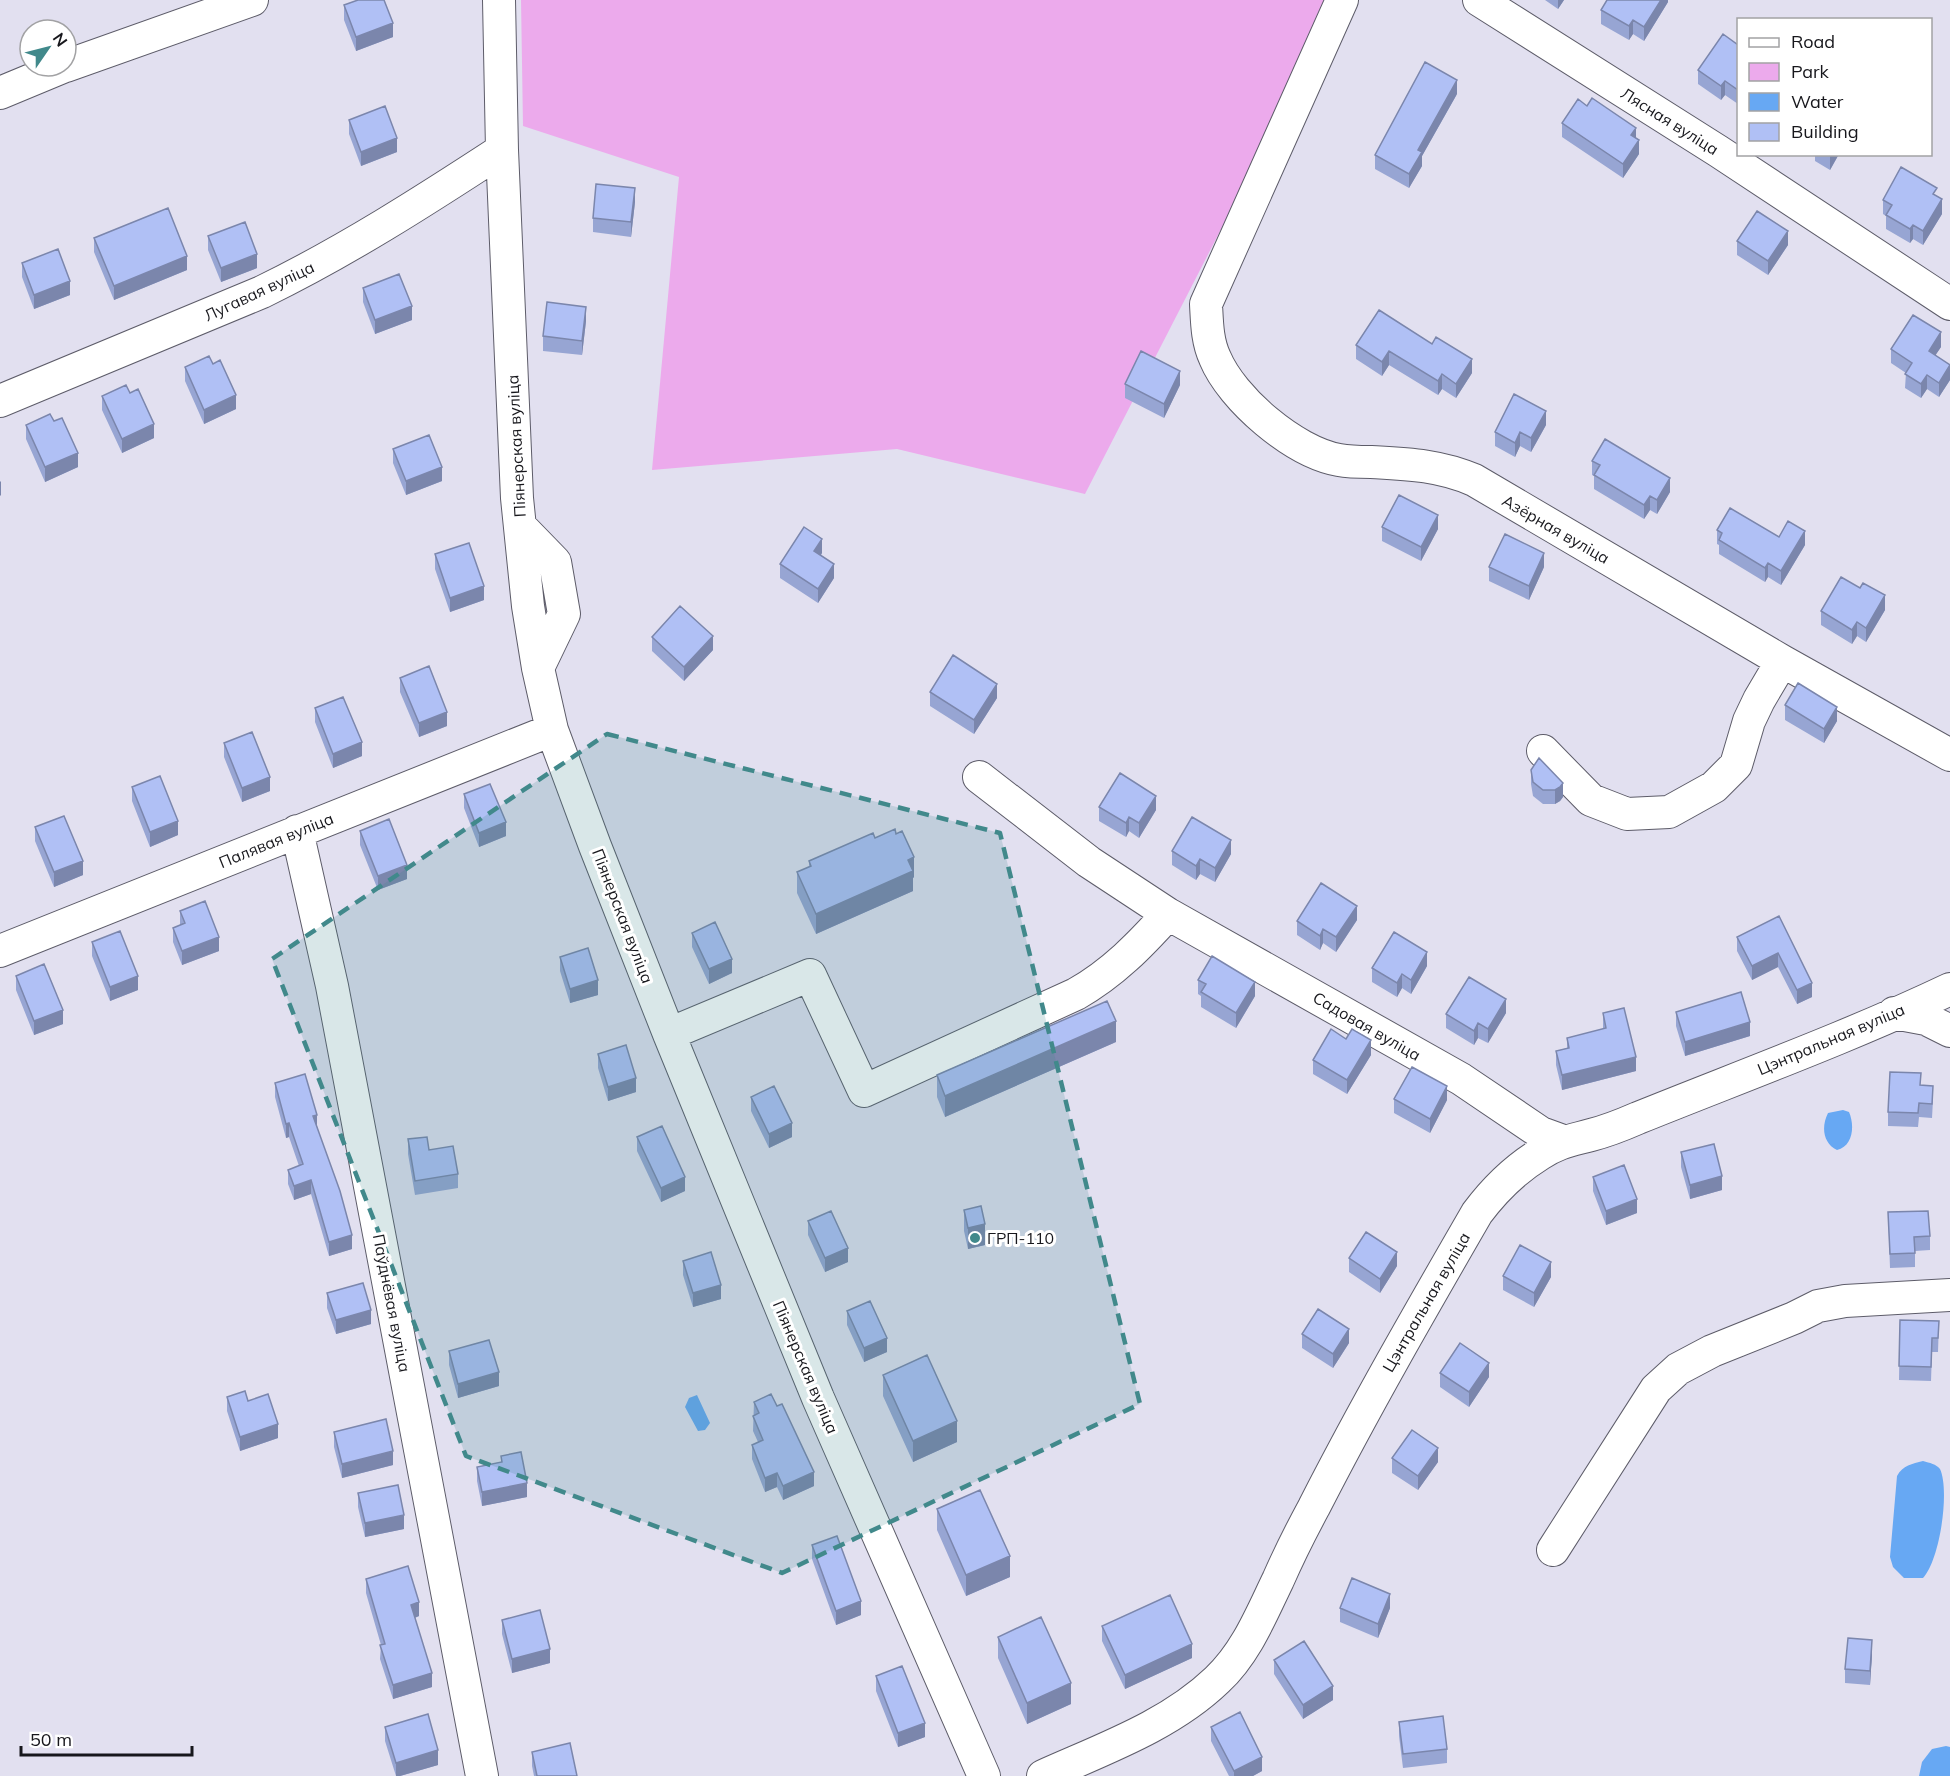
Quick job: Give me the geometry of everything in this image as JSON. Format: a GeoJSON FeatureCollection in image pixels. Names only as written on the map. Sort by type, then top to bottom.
{"type":"FeatureCollection","features":[{"type":"Feature","properties":{"kind":"street"},"geometry":{"type":"LineString","coordinates":[[78,62],[252,0]]}},
{"type":"Feature","properties":{"kind":"street","name":"Піянерская вуліца"},"geometry":{"type":"LineString","coordinates":[[499,0],[502,150],[517,498],[528,606],[538,668],[552,730],[669,1034],[818,1398],[984,1776]]}},
{"type":"Feature","properties":{"kind":"street","name":"Азёрная вуліца"},"geometry":{"type":"LineString","coordinates":[[1342,0],[1206,304],[1207,332],[1215,358],[1232,387],[1252,409],[1282,434],[1316,453],[1338,460],[1430,467],[1453,471],[1474,480],[1782,661],[1950,755]]}},
{"type":"Feature","properties":{"kind":"street","name":"Лясная вуліца"},"geometry":{"type":"LineString","coordinates":[[1479,0],[1718,151],[1950,304]]}},
{"type":"Feature","properties":{"kind":"street"},"geometry":{"type":"LineString","coordinates":[[0,93],[37,78]]}},
{"type":"Feature","properties":{"kind":"street","name":"Лугавая вуліца"},"geometry":{"type":"LineString","coordinates":[[0,400],[213,313],[302,273],[405,213],[502,150]]}},
{"type":"Feature","properties":{"kind":"street"},"geometry":{"type":"LineString","coordinates":[[1543,751],[1591,800],[1627,814],[1669,812],[1714,787],[1736,765],[1749,721],[1782,661]]}},
{"type":"Feature","properties":{"kind":"street","name":"Палявая вуліца"},"geometry":{"type":"LineString","coordinates":[[0,951],[552,730]]}},
{"type":"Feature","properties":{"kind":"street","name":"Садовая вуліца"},"geometry":{"type":"LineString","coordinates":[[979,777],[1089,862],[1168,914],[1461,1079],[1541,1133],[1563,1141]]}},
{"type":"Feature","properties":{"kind":"street","name":"Паўднёвая вуліца"},"geometry":{"type":"LineString","coordinates":[[297,831],[332,986],[482,1776]]}},
{"type":"Feature","properties":{"kind":"street"},"geometry":{"type":"LineString","coordinates":[[669,1034],[810,975],[864,1091],[1097,982],[1128,957],[1168,914]]}},
{"type":"Feature","properties":{"kind":"street","name":"Цэнтральная вуліца"},"geometry":{"type":"LineString","coordinates":[[1043,1776],[1158,1723],[1181,1710],[1219,1679],[1236,1659],[1262,1614],[1290,1553],[1363,1412],[1477,1213],[1494,1190],[1512,1173],[1563,1141],[1591,1135],[1625,1123],[1950,989]]}},
{"type":"Feature","properties":{"kind":"street"},"geometry":{"type":"LineString","coordinates":[[1894,1013],[1926,1019],[1950,1031]]}},
{"type":"Feature","properties":{"kind":"street"},"geometry":{"type":"LineString","coordinates":[[1553,1550],[1656,1389],[1678,1369],[1712,1351],[1818,1306],[1845,1301],[1950,1295]]}},
{"type":"Feature","properties":{"kind":"highlighted area"},"geometry":{"type":"Polygon","coordinates":[[[607,734],[1000,833],[1140,1404],[782,1573],[466,1456],[272,959],[607,734]]]}},
{"type":"Feature","properties":{"kind":"green space"},"geometry":{"type":"Polygon","coordinates":[[[521,0],[1331,0],[1255,163],[1085,494],[897,449],[652,470],[679,177],[523,126],[521,0]]]}},
{"type":"Feature","properties":{"kind":"water"},"geometry":{"type":"Polygon","coordinates":[[[1843,1110],[1849,1112],[1852,1129],[1849,1140],[1837,1150],[1826,1139],[1824,1124],[1828,1113],[1843,1110]]]}},
{"type":"Feature","properties":{"kind":"water"},"geometry":{"type":"Polygon","coordinates":[[[697,1395],[710,1423],[705,1430],[698,1431],[685,1407],[689,1398],[697,1395]]]}},
{"type":"Feature","properties":{"kind":"water"},"geometry":{"type":"Polygon","coordinates":[[[1923,1461],[1940,1469],[1943,1479],[1942,1525],[1934,1556],[1923,1578],[1904,1578],[1893,1567],[1890,1557],[1897,1476],[1905,1467],[1923,1461]]]}},
{"type":"Feature","properties":{"kind":"water"},"geometry":{"type":"Polygon","coordinates":[[[1950,1747],[1950,1776],[1919,1776],[1922,1762],[1932,1749],[1950,1747]]]}},
{"type":"Feature","properties":{"kind":"building"},"geometry":{"type":"Polygon","coordinates":[[[358,0],[384,0],[393,23],[356,37],[344,5],[358,0]]]}},
{"type":"Feature","properties":{"kind":"building"},"geometry":{"type":"Polygon","coordinates":[[[1607,0],[1661,0],[1644,27],[1633,20],[1629,26],[1601,10],[1607,0]]]}},
{"type":"Feature","properties":{"kind":"building"},"geometry":{"type":"Polygon","coordinates":[[[1723,34],[1737,44],[1737,89],[1725,81],[1721,86],[1698,70],[1723,34]]]}},
{"type":"Feature","properties":{"kind":"building"},"geometry":{"type":"Polygon","coordinates":[[[1425,62],[1457,80],[1418,150],[1422,152],[1409,174],[1375,155],[1425,62]]]}},
{"type":"Feature","properties":{"kind":"building"},"geometry":{"type":"Polygon","coordinates":[[[1592,98],[1636,128],[1631,135],[1639,140],[1623,164],[1562,123],[1578,99],[1587,106],[1592,98]]]}},
{"type":"Feature","properties":{"kind":"building"},"geometry":{"type":"Polygon","coordinates":[[[385,106],[397,138],[361,152],[349,120],[385,106]]]}},
{"type":"Feature","properties":{"kind":"building"},"geometry":{"type":"Polygon","coordinates":[[[1901,167],[1937,188],[1933,194],[1942,199],[1923,231],[1913,225],[1910,229],[1886,215],[1892,205],[1883,200],[1901,167]]]}},
{"type":"Feature","properties":{"kind":"building"},"geometry":{"type":"Polygon","coordinates":[[[596,184],[635,188],[631,222],[593,218],[596,184]]]}},
{"type":"Feature","properties":{"kind":"building"},"geometry":{"type":"Polygon","coordinates":[[[168,208],[187,256],[114,286],[94,238],[168,208]]]}},
{"type":"Feature","properties":{"kind":"building"},"geometry":{"type":"Polygon","coordinates":[[[1757,211],[1788,231],[1768,261],[1737,241],[1757,211]]]}},
{"type":"Feature","properties":{"kind":"building"},"geometry":{"type":"Polygon","coordinates":[[[245,222],[257,254],[221,268],[208,236],[245,222]]]}},
{"type":"Feature","properties":{"kind":"building"},"geometry":{"type":"Polygon","coordinates":[[[58,249],[70,281],[34,295],[22,263],[58,249]]]}},
{"type":"Feature","properties":{"kind":"building"},"geometry":{"type":"Polygon","coordinates":[[[399,274],[412,306],[375,320],[363,288],[399,274]]]}},
{"type":"Feature","properties":{"kind":"building"},"geometry":{"type":"Polygon","coordinates":[[[547,302],[586,307],[582,341],[543,336],[547,302]]]}},
{"type":"Feature","properties":{"kind":"building"},"geometry":{"type":"Polygon","coordinates":[[[1379,310],[1432,344],[1436,337],[1472,359],[1456,384],[1442,374],[1438,381],[1389,351],[1382,362],[1356,345],[1379,310]]]}},
{"type":"Feature","properties":{"kind":"building"},"geometry":{"type":"Polygon","coordinates":[[[1913,315],[1941,332],[1929,351],[1950,365],[1939,383],[1927,375],[1921,384],[1905,374],[1912,363],[1891,349],[1913,315]]]}},
{"type":"Feature","properties":{"kind":"building"},"geometry":{"type":"Polygon","coordinates":[[[1141,351],[1180,371],[1164,404],[1125,384],[1141,351]]]}},
{"type":"Feature","properties":{"kind":"building"},"geometry":{"type":"Polygon","coordinates":[[[209,356],[213,364],[220,360],[236,395],[204,410],[185,367],[209,356]]]}},
{"type":"Feature","properties":{"kind":"building"},"geometry":{"type":"Polygon","coordinates":[[[126,385],[130,393],[138,389],[154,424],[122,439],[102,396],[126,385]]]}},
{"type":"Feature","properties":{"kind":"building"},"geometry":{"type":"Polygon","coordinates":[[[1514,394],[1546,411],[1531,438],[1520,432],[1515,443],[1495,432],[1514,394]]]}},
{"type":"Feature","properties":{"kind":"building"},"geometry":{"type":"Polygon","coordinates":[[[50,414],[54,421],[62,418],[78,453],[45,467],[26,425],[50,414]]]}},
{"type":"Feature","properties":{"kind":"building"},"geometry":{"type":"Polygon","coordinates":[[[429,435],[442,467],[406,481],[393,449],[429,435]]]}},
{"type":"Feature","properties":{"kind":"building"},"geometry":{"type":"Polygon","coordinates":[[[1605,439],[1670,478],[1657,500],[1650,496],[1644,505],[1594,475],[1600,465],[1592,461],[1605,439]]]}},
{"type":"Feature","properties":{"kind":"building"},"geometry":{"type":"Polygon","coordinates":[[[1399,495],[1438,515],[1421,547],[1382,527],[1399,495]]]}},
{"type":"Feature","properties":{"kind":"building"},"geometry":{"type":"Polygon","coordinates":[[[1730,508],[1779,537],[1788,521],[1805,531],[1781,571],[1768,563],[1765,568],[1719,540],[1722,533],[1717,530],[1730,508]]]}},
{"type":"Feature","properties":{"kind":"building"},"geometry":{"type":"Polygon","coordinates":[[[804,527],[822,539],[814,551],[834,564],[818,589],[780,564],[804,527]]]}},
{"type":"Feature","properties":{"kind":"building"},"geometry":{"type":"Polygon","coordinates":[[[1505,534],[1544,553],[1529,586],[1489,567],[1505,534]]]}},
{"type":"Feature","properties":{"kind":"building"},"geometry":{"type":"Polygon","coordinates":[[[469,543],[484,586],[450,598],[435,554],[469,543]]]}},
{"type":"Feature","properties":{"kind":"building"},"geometry":{"type":"Polygon","coordinates":[[[1841,577],[1860,588],[1863,583],[1885,595],[1866,628],[1857,622],[1852,630],[1821,611],[1841,577]]]}},
{"type":"Feature","properties":{"kind":"building"},"geometry":{"type":"Polygon","coordinates":[[[680,606],[713,636],[684,667],[652,637],[680,606]]]}},
{"type":"Feature","properties":{"kind":"building"},"geometry":{"type":"Polygon","coordinates":[[[953,655],[997,684],[974,720],[930,692],[953,655]]]}},
{"type":"Feature","properties":{"kind":"building"},"geometry":{"type":"Polygon","coordinates":[[[429,666],[447,712],[419,723],[400,678],[429,666]]]}},
{"type":"Feature","properties":{"kind":"building"},"geometry":{"type":"Polygon","coordinates":[[[1798,683],[1837,707],[1824,729],[1785,705],[1798,683]]]}},
{"type":"Feature","properties":{"kind":"building"},"geometry":{"type":"Polygon","coordinates":[[[343,697],[362,742],[333,754],[315,708],[343,697]]]}},
{"type":"Feature","properties":{"kind":"building"},"geometry":{"type":"Polygon","coordinates":[[[252,732],[270,777],[242,788],[224,743],[252,732]]]}},
{"type":"Feature","properties":{"kind":"building"},"geometry":{"type":"Polygon","coordinates":[[[1539,758],[1563,783],[1560,787],[1555,790],[1543,790],[1533,782],[1531,770],[1539,758]]]}},
{"type":"Feature","properties":{"kind":"building"},"geometry":{"type":"Polygon","coordinates":[[[1120,773],[1156,796],[1139,823],[1129,817],[1126,823],[1099,807],[1120,773]]]}},
{"type":"Feature","properties":{"kind":"building"},"geometry":{"type":"Polygon","coordinates":[[[160,776],[178,821],[150,832],[132,787],[160,776]]]}},
{"type":"Feature","properties":{"kind":"building"},"geometry":{"type":"Polygon","coordinates":[[[490,784],[506,822],[479,833],[464,794],[490,784]]]}},
{"type":"Feature","properties":{"kind":"building"},"geometry":{"type":"Polygon","coordinates":[[[64,816],[83,861],[54,872],[35,827],[64,816]]]}},
{"type":"Feature","properties":{"kind":"building"},"geometry":{"type":"Polygon","coordinates":[[[1192,817],[1231,840],[1215,868],[1200,859],[1196,866],[1172,851],[1192,817]]]}},
{"type":"Feature","properties":{"kind":"building"},"geometry":{"type":"Polygon","coordinates":[[[389,819],[407,865],[378,876],[360,831],[389,819]]]}},
{"type":"Feature","properties":{"kind":"building"},"geometry":{"type":"Polygon","coordinates":[[[895,829],[896,834],[902,831],[914,857],[908,860],[913,871],[816,914],[797,872],[811,866],[809,861],[873,833],[875,838],[895,829]]]}},
{"type":"Feature","properties":{"kind":"building"},"geometry":{"type":"Polygon","coordinates":[[[1321,883],[1357,906],[1336,937],[1323,929],[1320,936],[1297,921],[1321,883]]]}},
{"type":"Feature","properties":{"kind":"building"},"geometry":{"type":"Polygon","coordinates":[[[205,901],[219,937],[182,951],[173,928],[185,923],[180,911],[205,901]]]}},
{"type":"Feature","properties":{"kind":"building"},"geometry":{"type":"Polygon","coordinates":[[[1779,916],[1812,983],[1797,990],[1778,953],[1752,966],[1737,937],[1779,916]]]}},
{"type":"Feature","properties":{"kind":"building"},"geometry":{"type":"Polygon","coordinates":[[[715,922],[732,959],[709,969],[692,933],[715,922]]]}},
{"type":"Feature","properties":{"kind":"building"},"geometry":{"type":"Polygon","coordinates":[[[120,931],[138,976],[110,987],[92,942],[120,931]]]}},
{"type":"Feature","properties":{"kind":"building"},"geometry":{"type":"Polygon","coordinates":[[[1394,932],[1427,952],[1411,980],[1402,974],[1397,983],[1372,968],[1394,932]]]}},
{"type":"Feature","properties":{"kind":"building"},"geometry":{"type":"Polygon","coordinates":[[[588,948],[598,980],[570,989],[560,957],[588,948]]]}},
{"type":"Feature","properties":{"kind":"building"},"geometry":{"type":"Polygon","coordinates":[[[1212,956],[1255,982],[1236,1013],[1201,992],[1206,984],[1198,980],[1212,956]]]}},
{"type":"Feature","properties":{"kind":"building"},"geometry":{"type":"Polygon","coordinates":[[[44,964],[63,1010],[34,1021],[16,976],[44,964]]]}},
{"type":"Feature","properties":{"kind":"building"},"geometry":{"type":"Polygon","coordinates":[[[1469,977],[1506,999],[1488,1029],[1478,1023],[1474,1031],[1446,1014],[1469,977]]]}},
{"type":"Feature","properties":{"kind":"building"},"geometry":{"type":"Polygon","coordinates":[[[1741,992],[1750,1022],[1685,1042],[1676,1012],[1741,992]]]}},
{"type":"Feature","properties":{"kind":"building"},"geometry":{"type":"Polygon","coordinates":[[[1107,1001],[1116,1021],[945,1096],[937,1075],[1107,1001]]]}},
{"type":"Feature","properties":{"kind":"building"},"geometry":{"type":"Polygon","coordinates":[[[1624,1008],[1636,1057],[1562,1075],[1556,1051],[1569,1048],[1567,1038],[1606,1028],[1603,1013],[1624,1008]]]}},
{"type":"Feature","properties":{"kind":"building"},"geometry":{"type":"Polygon","coordinates":[[[1331,1029],[1346,1039],[1352,1029],[1371,1040],[1347,1080],[1313,1060],[1331,1029]]]}},
{"type":"Feature","properties":{"kind":"building"},"geometry":{"type":"Polygon","coordinates":[[[626,1045],[636,1078],[608,1087],[598,1054],[626,1045]]]}},
{"type":"Feature","properties":{"kind":"building"},"geometry":{"type":"Polygon","coordinates":[[[1412,1067],[1447,1086],[1430,1119],[1394,1099],[1412,1067]]]}},
{"type":"Feature","properties":{"kind":"building"},"geometry":{"type":"Polygon","coordinates":[[[1890,1072],[1921,1073],[1920,1085],[1933,1086],[1932,1104],[1919,1103],[1918,1113],[1888,1112],[1890,1072]]]}},
{"type":"Feature","properties":{"kind":"building"},"geometry":{"type":"Polygon","coordinates":[[[305,1074],[317,1115],[313,1116],[340,1191],[352,1235],[329,1242],[311,1180],[294,1186],[288,1170],[303,1164],[289,1123],[286,1124],[275,1083],[305,1074]]]}},
{"type":"Feature","properties":{"kind":"building"},"geometry":{"type":"Polygon","coordinates":[[[774,1086],[792,1123],[769,1134],[751,1097],[774,1086]]]}},
{"type":"Feature","properties":{"kind":"building"},"geometry":{"type":"Polygon","coordinates":[[[662,1126],[685,1177],[661,1188],[637,1137],[662,1126]]]}},
{"type":"Feature","properties":{"kind":"building"},"geometry":{"type":"Polygon","coordinates":[[[427,1137],[429,1150],[453,1146],[458,1174],[415,1181],[408,1139],[427,1137]]]}},
{"type":"Feature","properties":{"kind":"building"},"geometry":{"type":"Polygon","coordinates":[[[1714,1144],[1722,1176],[1690,1185],[1681,1152],[1714,1144]]]}},
{"type":"Feature","properties":{"kind":"building"},"geometry":{"type":"Polygon","coordinates":[[[1624,1165],[1637,1199],[1606,1211],[1593,1177],[1624,1165]]]}},
{"type":"Feature","properties":{"kind":"building"},"geometry":{"type":"Polygon","coordinates":[[[981,1206],[985,1224],[968,1228],[964,1210],[981,1206]]]}},
{"type":"Feature","properties":{"kind":"building"},"geometry":{"type":"Polygon","coordinates":[[[831,1211],[848,1248],[825,1258],[808,1221],[831,1211]]]}},
{"type":"Feature","properties":{"kind":"building"},"geometry":{"type":"Polygon","coordinates":[[[1928,1211],[1930,1236],[1914,1237],[1915,1253],[1890,1254],[1888,1212],[1928,1211]]]}},
{"type":"Feature","properties":{"kind":"building"},"geometry":{"type":"Polygon","coordinates":[[[1366,1232],[1397,1252],[1380,1279],[1349,1258],[1366,1232]]]}},
{"type":"Feature","properties":{"kind":"building"},"geometry":{"type":"Polygon","coordinates":[[[1520,1245],[1551,1262],[1534,1293],[1503,1276],[1520,1245]]]}},
{"type":"Feature","properties":{"kind":"building"},"geometry":{"type":"Polygon","coordinates":[[[711,1252],[721,1285],[693,1293],[683,1261],[711,1252]]]}},
{"type":"Feature","properties":{"kind":"building"},"geometry":{"type":"Polygon","coordinates":[[[363,1283],[371,1310],[336,1320],[327,1293],[363,1283]]]}},
{"type":"Feature","properties":{"kind":"building"},"geometry":{"type":"Polygon","coordinates":[[[870,1301],[887,1338],[864,1348],[847,1311],[870,1301]]]}},
{"type":"Feature","properties":{"kind":"building"},"geometry":{"type":"Polygon","coordinates":[[[1318,1309],[1349,1329],[1333,1354],[1302,1334],[1318,1309]]]}},
{"type":"Feature","properties":{"kind":"building"},"geometry":{"type":"Polygon","coordinates":[[[1900,1320],[1939,1321],[1938,1338],[1932,1338],[1931,1367],[1899,1366],[1900,1320]]]}},
{"type":"Feature","properties":{"kind":"building"},"geometry":{"type":"Polygon","coordinates":[[[489,1340],[499,1372],[458,1384],[449,1351],[489,1340]]]}},
{"type":"Feature","properties":{"kind":"building"},"geometry":{"type":"Polygon","coordinates":[[[1460,1343],[1489,1363],[1469,1392],[1440,1373],[1460,1343]]]}},
{"type":"Feature","properties":{"kind":"building"},"geometry":{"type":"Polygon","coordinates":[[[927,1355],[957,1421],[913,1441],[883,1375],[927,1355]]]}},
{"type":"Feature","properties":{"kind":"building"},"geometry":{"type":"Polygon","coordinates":[[[245,1391],[248,1401],[268,1394],[278,1424],[240,1437],[227,1397],[245,1391]]]}},
{"type":"Feature","properties":{"kind":"building"},"geometry":{"type":"Polygon","coordinates":[[[771,1394],[777,1406],[782,1404],[814,1472],[783,1486],[777,1473],[765,1478],[752,1445],[763,1440],[753,1416],[759,1413],[754,1402],[771,1394]]]}},
{"type":"Feature","properties":{"kind":"building"},"geometry":{"type":"Polygon","coordinates":[[[386,1419],[393,1451],[342,1464],[334,1432],[386,1419]]]}},
{"type":"Feature","properties":{"kind":"building"},"geometry":{"type":"Polygon","coordinates":[[[1412,1430],[1438,1448],[1418,1476],[1392,1458],[1412,1430]]]}},
{"type":"Feature","properties":{"kind":"building"},"geometry":{"type":"Polygon","coordinates":[[[521,1452],[527,1483],[482,1492],[477,1467],[502,1462],[501,1456],[521,1452]]]}},
{"type":"Feature","properties":{"kind":"building"},"geometry":{"type":"Polygon","coordinates":[[[398,1485],[404,1515],[365,1523],[358,1493],[398,1485]]]}},
{"type":"Feature","properties":{"kind":"building"},"geometry":{"type":"Polygon","coordinates":[[[980,1490],[1010,1556],[966,1575],[937,1509],[980,1490]]]}},
{"type":"Feature","properties":{"kind":"building"},"geometry":{"type":"Polygon","coordinates":[[[837,1536],[861,1601],[836,1611],[812,1545],[837,1536]]]}},
{"type":"Feature","properties":{"kind":"building"},"geometry":{"type":"Polygon","coordinates":[[[408,1566],[419,1602],[411,1605],[432,1673],[393,1685],[380,1645],[385,1644],[366,1579],[408,1566]]]}},
{"type":"Feature","properties":{"kind":"building"},"geometry":{"type":"Polygon","coordinates":[[[1352,1578],[1390,1594],[1378,1624],[1340,1608],[1352,1578]]]}},
{"type":"Feature","properties":{"kind":"building"},"geometry":{"type":"Polygon","coordinates":[[[1170,1595],[1192,1644],[1125,1675],[1102,1626],[1170,1595]]]}},
{"type":"Feature","properties":{"kind":"building"},"geometry":{"type":"Polygon","coordinates":[[[540,1610],[550,1649],[512,1659],[502,1620],[540,1610]]]}},
{"type":"Feature","properties":{"kind":"building"},"geometry":{"type":"Polygon","coordinates":[[[1041,1617],[1071,1683],[1027,1703],[998,1637],[1041,1617]]]}},
{"type":"Feature","properties":{"kind":"building"},"geometry":{"type":"Polygon","coordinates":[[[1848,1638],[1872,1640],[1870,1671],[1845,1669],[1848,1638]]]}},
{"type":"Feature","properties":{"kind":"building"},"geometry":{"type":"Polygon","coordinates":[[[1304,1641],[1333,1686],[1303,1705],[1274,1660],[1304,1641]]]}},
{"type":"Feature","properties":{"kind":"building"},"geometry":{"type":"Polygon","coordinates":[[[902,1666],[925,1723],[898,1733],[876,1676],[902,1666]]]}},
{"type":"Feature","properties":{"kind":"building"},"geometry":{"type":"Polygon","coordinates":[[[1240,1712],[1262,1757],[1234,1771],[1211,1727],[1240,1712]]]}},
{"type":"Feature","properties":{"kind":"building"},"geometry":{"type":"Polygon","coordinates":[[[428,1714],[438,1750],[396,1763],[385,1727],[428,1714]]]}},
{"type":"Feature","properties":{"kind":"building"},"geometry":{"type":"Polygon","coordinates":[[[1443,1716],[1447,1749],[1403,1754],[1399,1722],[1443,1716]]]}},
{"type":"Feature","properties":{"kind":"building"},"geometry":{"type":"Polygon","coordinates":[[[570,1743],[577,1776],[537,1776],[532,1752],[570,1743]]]}},
{"type":"Feature","properties":{"kind":"place","name":"ГРП-110"},"geometry":{"type":"Point","coordinates":[975,1238]}}]}
